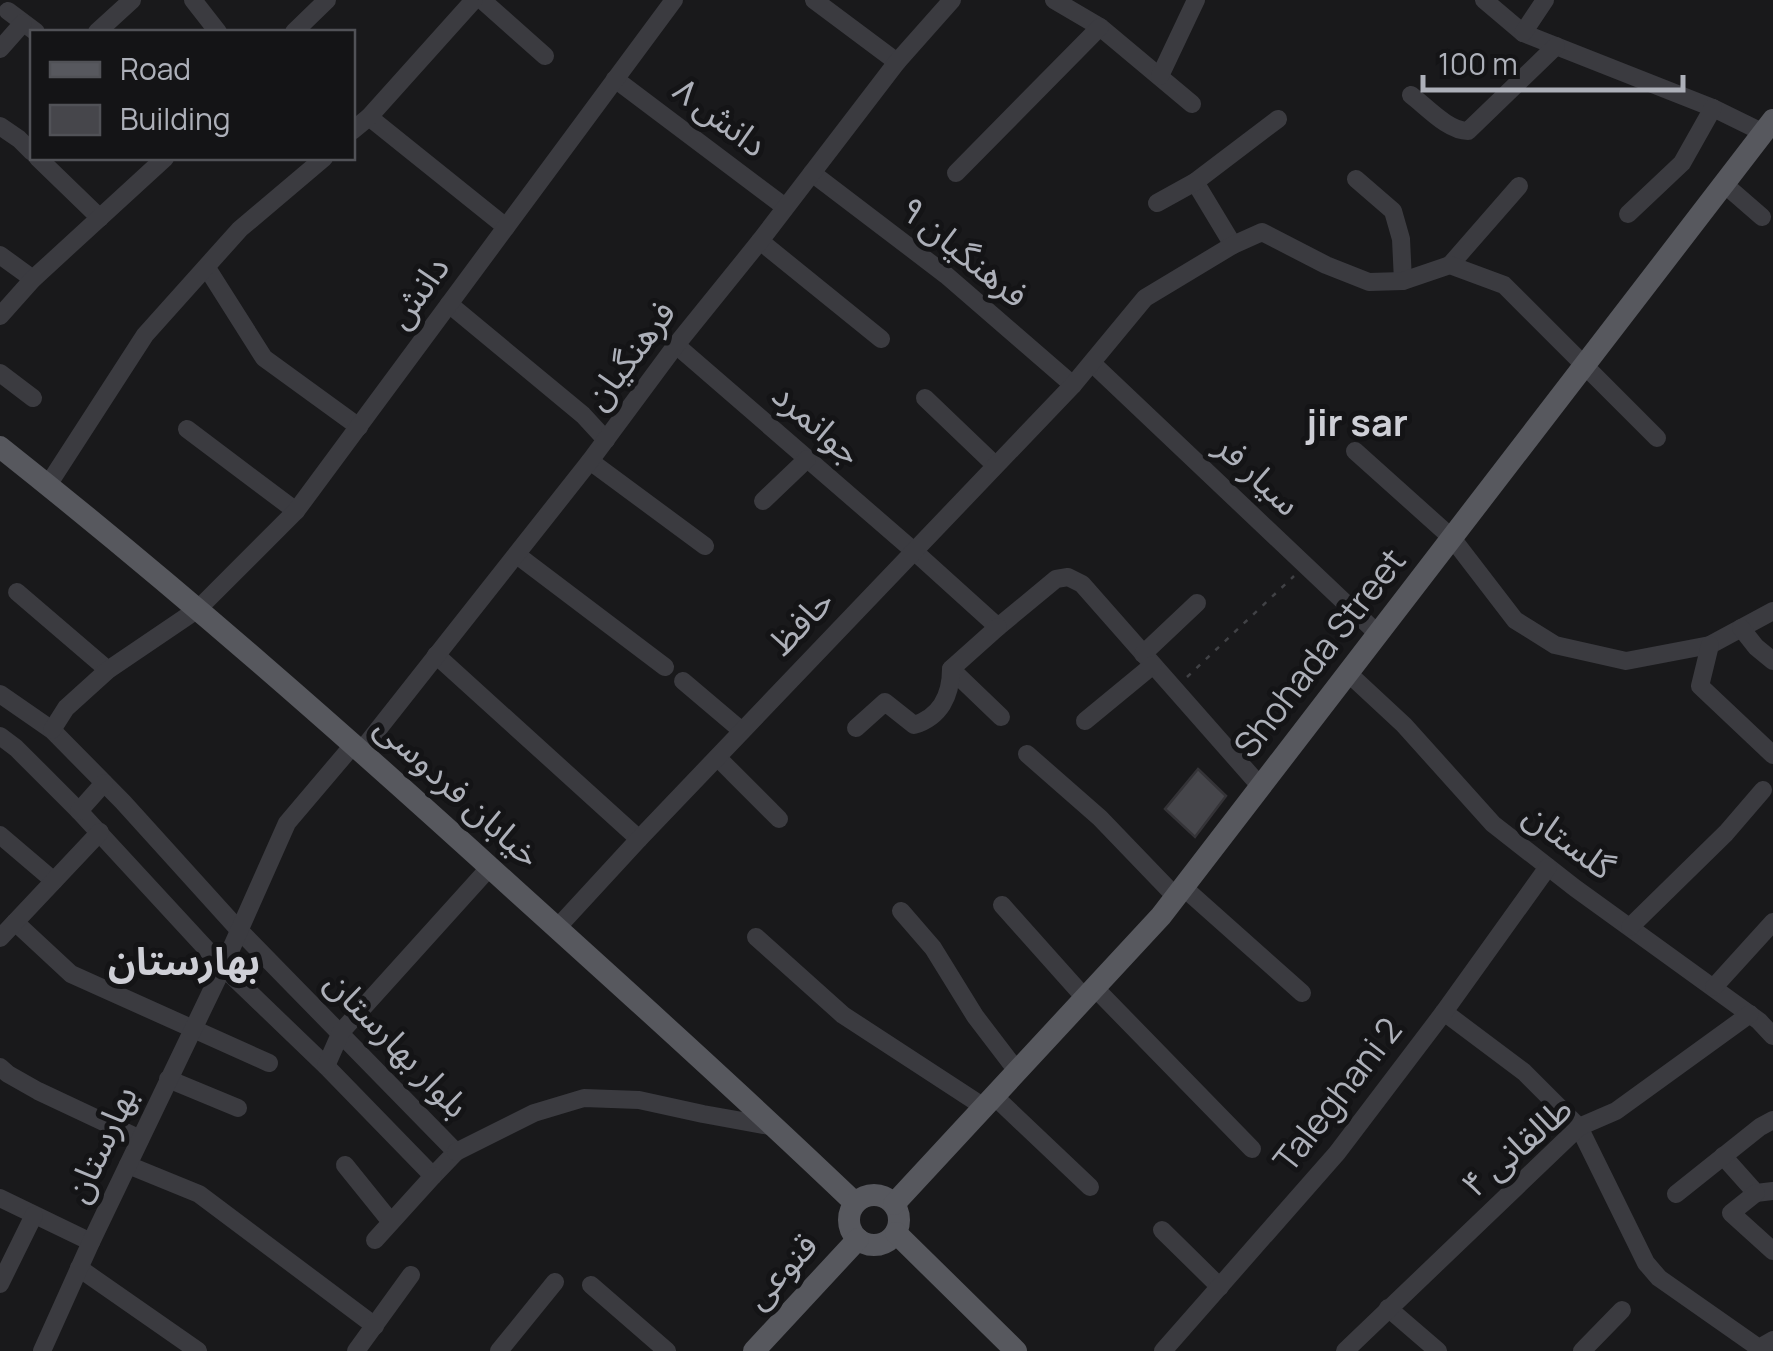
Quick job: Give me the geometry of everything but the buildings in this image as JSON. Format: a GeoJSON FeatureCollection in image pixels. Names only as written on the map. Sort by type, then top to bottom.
{"type":"FeatureCollection","features":[{"type":"Feature","properties":{"kind":"main road","name":"Shohada Street"},"geometry":{"type":"LineString","coordinates":[[894,1204],[1161,916],[1768,126]]}},
{"type":"Feature","properties":{"kind":"main road","name":"خیابان فردوسی"},"geometry":{"type":"LineString","coordinates":[[0,447],[198,609],[358,747],[855,1203]]}},
{"type":"Feature","properties":{"kind":"main road"},"geometry":{"type":"LineString","coordinates":[[879,1195],[894,1204],[900,1218],[891,1239],[877,1245],[858,1240],[850,1224],[855,1203],[879,1195]]}},
{"type":"Feature","properties":{"kind":"main road"},"geometry":{"type":"LineString","coordinates":[[896,1233],[1016,1351]]}},
{"type":"Feature","properties":{"kind":"main road","name":"قنوعی"},"geometry":{"type":"LineString","coordinates":[[754,1351],[858,1240]]}},
{"type":"Feature","properties":{"kind":"street"},"geometry":{"type":"LineString","coordinates":[[99,30],[132,0]]}},
{"type":"Feature","properties":{"kind":"street"},"geometry":{"type":"LineString","coordinates":[[193,0],[216,30]]}},
{"type":"Feature","properties":{"kind":"street"},"geometry":{"type":"LineString","coordinates":[[296,30],[326,0]]}},
{"type":"Feature","properties":{"kind":"street"},"geometry":{"type":"LineString","coordinates":[[474,0],[358,124],[506,227]]}},
{"type":"Feature","properties":{"kind":"street"},"geometry":{"type":"LineString","coordinates":[[482,0],[545,56]]}},
{"type":"Feature","properties":{"kind":"street","name":"دانش"},"geometry":{"type":"LineString","coordinates":[[52,730],[66,708],[108,670],[198,609],[296,511],[674,0]]}},
{"type":"Feature","properties":{"kind":"street"},"geometry":{"type":"LineString","coordinates":[[814,0],[896,62]]}},
{"type":"Feature","properties":{"kind":"street","name":"فرهنگیان"},"geometry":{"type":"LineString","coordinates":[[238,929],[287,823],[436,656],[896,62],[952,0]]}},
{"type":"Feature","properties":{"kind":"street"},"geometry":{"type":"LineString","coordinates":[[1054,0],[1100,26],[1192,104]]}},
{"type":"Feature","properties":{"kind":"street"},"geometry":{"type":"LineString","coordinates":[[1160,76],[1196,0]]}},
{"type":"Feature","properties":{"kind":"street"},"geometry":{"type":"LineString","coordinates":[[1484,0],[1524,33],[1768,126]]}},
{"type":"Feature","properties":{"kind":"street"},"geometry":{"type":"LineString","coordinates":[[1524,33],[1545,0]]}},
{"type":"Feature","properties":{"kind":"street"},"geometry":{"type":"LineString","coordinates":[[0,49],[22,22]]}},
{"type":"Feature","properties":{"kind":"street"},"geometry":{"type":"LineString","coordinates":[[956,173],[1100,26]]}},
{"type":"Feature","properties":{"kind":"street"},"geometry":{"type":"LineString","coordinates":[[1411,95],[1452,127],[1461,132],[1468,130],[1556,46]]}},
{"type":"Feature","properties":{"kind":"street","name":"دانش ۸"},"geometry":{"type":"LineString","coordinates":[[615,79],[785,207]]}},
{"type":"Feature","properties":{"kind":"street"},"geometry":{"type":"LineString","coordinates":[[1628,214],[1682,163],[1713,108]]}},
{"type":"Feature","properties":{"kind":"street"},"geometry":{"type":"LineString","coordinates":[[1157,203],[1195,182],[1278,119]]}},
{"type":"Feature","properties":{"kind":"street"},"geometry":{"type":"LineString","coordinates":[[0,126],[30,150]]}},
{"type":"Feature","properties":{"kind":"street"},"geometry":{"type":"LineString","coordinates":[[40,160],[100,218]]}},
{"type":"Feature","properties":{"kind":"street"},"geometry":{"type":"LineString","coordinates":[[0,316],[33,279],[162,160]]}},
{"type":"Feature","properties":{"kind":"street"},"geometry":{"type":"LineString","coordinates":[[48,486],[145,335],[240,230],[322,160]]}},
{"type":"Feature","properties":{"kind":"street","name":"فرهنگیان ۹"},"geometry":{"type":"LineString","coordinates":[[812,172],[946,275],[1073,385]]}},
{"type":"Feature","properties":{"kind":"street"},"geometry":{"type":"LineString","coordinates":[[1356,178],[1392,211],[1401,239],[1402,281]]}},
{"type":"Feature","properties":{"kind":"street"},"geometry":{"type":"LineString","coordinates":[[1195,182],[1234,246],[1262,232],[1369,282],[1402,281],[1450,265],[1519,186]]}},
{"type":"Feature","properties":{"kind":"street"},"geometry":{"type":"LineString","coordinates":[[1724,184],[1762,216]]}},
{"type":"Feature","properties":{"kind":"street"},"geometry":{"type":"LineString","coordinates":[[760,241],[881,339]]}},
{"type":"Feature","properties":{"kind":"street","name":"حافظ"},"geometry":{"type":"LineString","coordinates":[[557,928],[1073,385],[1145,298],[1234,246]]}},
{"type":"Feature","properties":{"kind":"street"},"geometry":{"type":"LineString","coordinates":[[0,255],[33,279]]}},
{"type":"Feature","properties":{"kind":"street"},"geometry":{"type":"LineString","coordinates":[[1450,265],[1504,285],[1657,438]]}},
{"type":"Feature","properties":{"kind":"street"},"geometry":{"type":"LineString","coordinates":[[207,268],[264,358],[359,427]]}},
{"type":"Feature","properties":{"kind":"street"},"geometry":{"type":"LineString","coordinates":[[449,304],[583,416],[606,440]]}},
{"type":"Feature","properties":{"kind":"street","name":"جوانمرد"},"geometry":{"type":"LineString","coordinates":[[676,346],[998,627]]}},
{"type":"Feature","properties":{"kind":"street","name":"سیار فر"},"geometry":{"type":"LineString","coordinates":[[1092,363],[1378,634]]}},
{"type":"Feature","properties":{"kind":"street"},"geometry":{"type":"LineString","coordinates":[[0,373],[32,398]]}},
{"type":"Feature","properties":{"kind":"street"},"geometry":{"type":"LineString","coordinates":[[925,398],[996,465]]}},
{"type":"Feature","properties":{"kind":"street"},"geometry":{"type":"LineString","coordinates":[[186,429],[296,511]]}},
{"type":"Feature","properties":{"kind":"street"},"geometry":{"type":"LineString","coordinates":[[1355,451],[1452,538],[1515,620],[1555,645],[1626,660],[1710,645],[1773,611]]}},
{"type":"Feature","properties":{"kind":"street"},"geometry":{"type":"LineString","coordinates":[[763,501],[807,459]]}},
{"type":"Feature","properties":{"kind":"street"},"geometry":{"type":"LineString","coordinates":[[590,462],[705,546]]}},
{"type":"Feature","properties":{"kind":"street"},"geometry":{"type":"LineString","coordinates":[[517,555],[665,666]]}},
{"type":"Feature","properties":{"kind":"street"},"geometry":{"type":"LineString","coordinates":[[856,728],[885,702],[914,725],[928,720],[947,699],[951,669],[1056,579],[1068,577],[1082,584],[1261,786]]}},
{"type":"Feature","properties":{"kind":"street"},"geometry":{"type":"LineString","coordinates":[[17,592],[108,670]]}},
{"type":"Feature","properties":{"kind":"street"},"geometry":{"type":"LineString","coordinates":[[1084,722],[1148,659],[1197,603]]}},
{"type":"Feature","properties":{"kind":"street"},"geometry":{"type":"LineString","coordinates":[[1741,628],[1773,661]]}},
{"type":"Feature","properties":{"kind":"street"},"geometry":{"type":"LineString","coordinates":[[1710,645],[1700,686],[1773,756]]}},
{"type":"Feature","properties":{"kind":"street"},"geometry":{"type":"LineString","coordinates":[[436,656],[639,839]]}},
{"type":"Feature","properties":{"kind":"street"},"geometry":{"type":"LineString","coordinates":[[951,669],[1001,717]]}},
{"type":"Feature","properties":{"kind":"street","name":"گلستان"},"geometry":{"type":"LineString","coordinates":[[1348,673],[1404,725],[1493,824],[1771,1031]]}},
{"type":"Feature","properties":{"kind":"street"},"geometry":{"type":"LineString","coordinates":[[683,681],[742,731]]}},
{"type":"Feature","properties":{"kind":"street","name":"بلوار بهارستان"},"geometry":{"type":"LineString","coordinates":[[0,694],[52,730],[238,929],[456,1152],[433,1176],[222,967],[100,832],[0,736]]}},
{"type":"Feature","properties":{"kind":"street"},"geometry":{"type":"LineString","coordinates":[[1027,754],[1180,892],[1302,993]]}},
{"type":"Feature","properties":{"kind":"street"},"geometry":{"type":"LineString","coordinates":[[718,758],[779,819]]}},
{"type":"Feature","properties":{"kind":"street"},"geometry":{"type":"LineString","coordinates":[[79,811],[104,783]]}},
{"type":"Feature","properties":{"kind":"street"},"geometry":{"type":"LineString","coordinates":[[1630,927],[1726,833],[1762,790]]}},
{"type":"Feature","properties":{"kind":"street"},"geometry":{"type":"LineString","coordinates":[[0,938],[100,832]]}},
{"type":"Feature","properties":{"kind":"street"},"geometry":{"type":"LineString","coordinates":[[0,835],[54,881]]}},
{"type":"Feature","properties":{"kind":"street","name":"Taleghani 2"},"geometry":{"type":"LineString","coordinates":[[1164,1351],[1336,1154],[1548,866]]}},
{"type":"Feature","properties":{"kind":"street"},"geometry":{"type":"LineString","coordinates":[[326,1066],[341,1032],[490,867]]}},
{"type":"Feature","properties":{"kind":"street"},"geometry":{"type":"LineString","coordinates":[[1002,906],[1252,1149]]}},
{"type":"Feature","properties":{"kind":"street"},"geometry":{"type":"LineString","coordinates":[[902,911],[933,948],[975,1016],[1017,1071]]}},
{"type":"Feature","properties":{"kind":"street"},"geometry":{"type":"LineString","coordinates":[[16,922],[71,974],[269,1064]]}},
{"type":"Feature","properties":{"kind":"street"},"geometry":{"type":"LineString","coordinates":[[1714,987],[1773,922]]}},
{"type":"Feature","properties":{"kind":"street","name":"بهارستان"},"geometry":{"type":"LineString","coordinates":[[42,1351],[238,929]]}},
{"type":"Feature","properties":{"kind":"street"},"geometry":{"type":"LineString","coordinates":[[756,937],[844,1015],[989,1102],[1090,1187]]}},
{"type":"Feature","properties":{"kind":"street"},"geometry":{"type":"LineString","coordinates":[[1444,1012],[1524,1072],[1579,1126],[1646,1263],[1659,1278],[1759,1348],[1773,1340]]}},
{"type":"Feature","properties":{"kind":"street","name":"طالقانی ۴"},"geometry":{"type":"LineString","coordinates":[[1345,1351],[1579,1126],[1616,1111],[1750,1014]]}},
{"type":"Feature","properties":{"kind":"street"},"geometry":{"type":"LineString","coordinates":[[0,1067],[38,1091],[140,1140]]}},
{"type":"Feature","properties":{"kind":"street"},"geometry":{"type":"LineString","coordinates":[[168,1079],[238,1108]]}},
{"type":"Feature","properties":{"kind":"street"},"geometry":{"type":"LineString","coordinates":[[456,1152],[534,1113],[584,1098],[638,1100],[776,1127]]}},
{"type":"Feature","properties":{"kind":"street"},"geometry":{"type":"LineString","coordinates":[[1676,1194],[1773,1120]]}},
{"type":"Feature","properties":{"kind":"street"},"geometry":{"type":"LineString","coordinates":[[1724,1156],[1764,1192],[1732,1212],[1773,1251]]}},
{"type":"Feature","properties":{"kind":"street"},"geometry":{"type":"LineString","coordinates":[[128,1164],[199,1194],[375,1326]]}},
{"type":"Feature","properties":{"kind":"street"},"geometry":{"type":"LineString","coordinates":[[345,1165],[391,1222]]}},
{"type":"Feature","properties":{"kind":"street"},"geometry":{"type":"LineString","coordinates":[[375,1240],[433,1176]]}},
{"type":"Feature","properties":{"kind":"street"},"geometry":{"type":"LineString","coordinates":[[0,1198],[90,1242]]}},
{"type":"Feature","properties":{"kind":"street"},"geometry":{"type":"LineString","coordinates":[[0,1284],[34,1215]]}},
{"type":"Feature","properties":{"kind":"street"},"geometry":{"type":"LineString","coordinates":[[1162,1230],[1220,1287]]}},
{"type":"Feature","properties":{"kind":"street"},"geometry":{"type":"LineString","coordinates":[[79,1268],[198,1351]]}},
{"type":"Feature","properties":{"kind":"street"},"geometry":{"type":"LineString","coordinates":[[356,1351],[411,1275]]}},
{"type":"Feature","properties":{"kind":"street"},"geometry":{"type":"LineString","coordinates":[[499,1351],[555,1282]]}},
{"type":"Feature","properties":{"kind":"street"},"geometry":{"type":"LineString","coordinates":[[591,1284],[667,1351]]}},
{"type":"Feature","properties":{"kind":"street"},"geometry":{"type":"LineString","coordinates":[[1388,1308],[1438,1351]]}},
{"type":"Feature","properties":{"kind":"street"},"geometry":{"type":"LineString","coordinates":[[1582,1351],[1622,1310]]}},
{"type":"Feature","properties":{"kind":"path"},"geometry":{"type":"LineString","coordinates":[[1174,689],[1306,565]]}},
{"type":"Feature","properties":{"kind":"district","name":"jir sar"},"geometry":{"type":"Point","coordinates":[1357,423]}},
{"type":"Feature","properties":{"kind":"district","name":"بهارستان"},"geometry":{"type":"Point","coordinates":[184,962]}}]}
